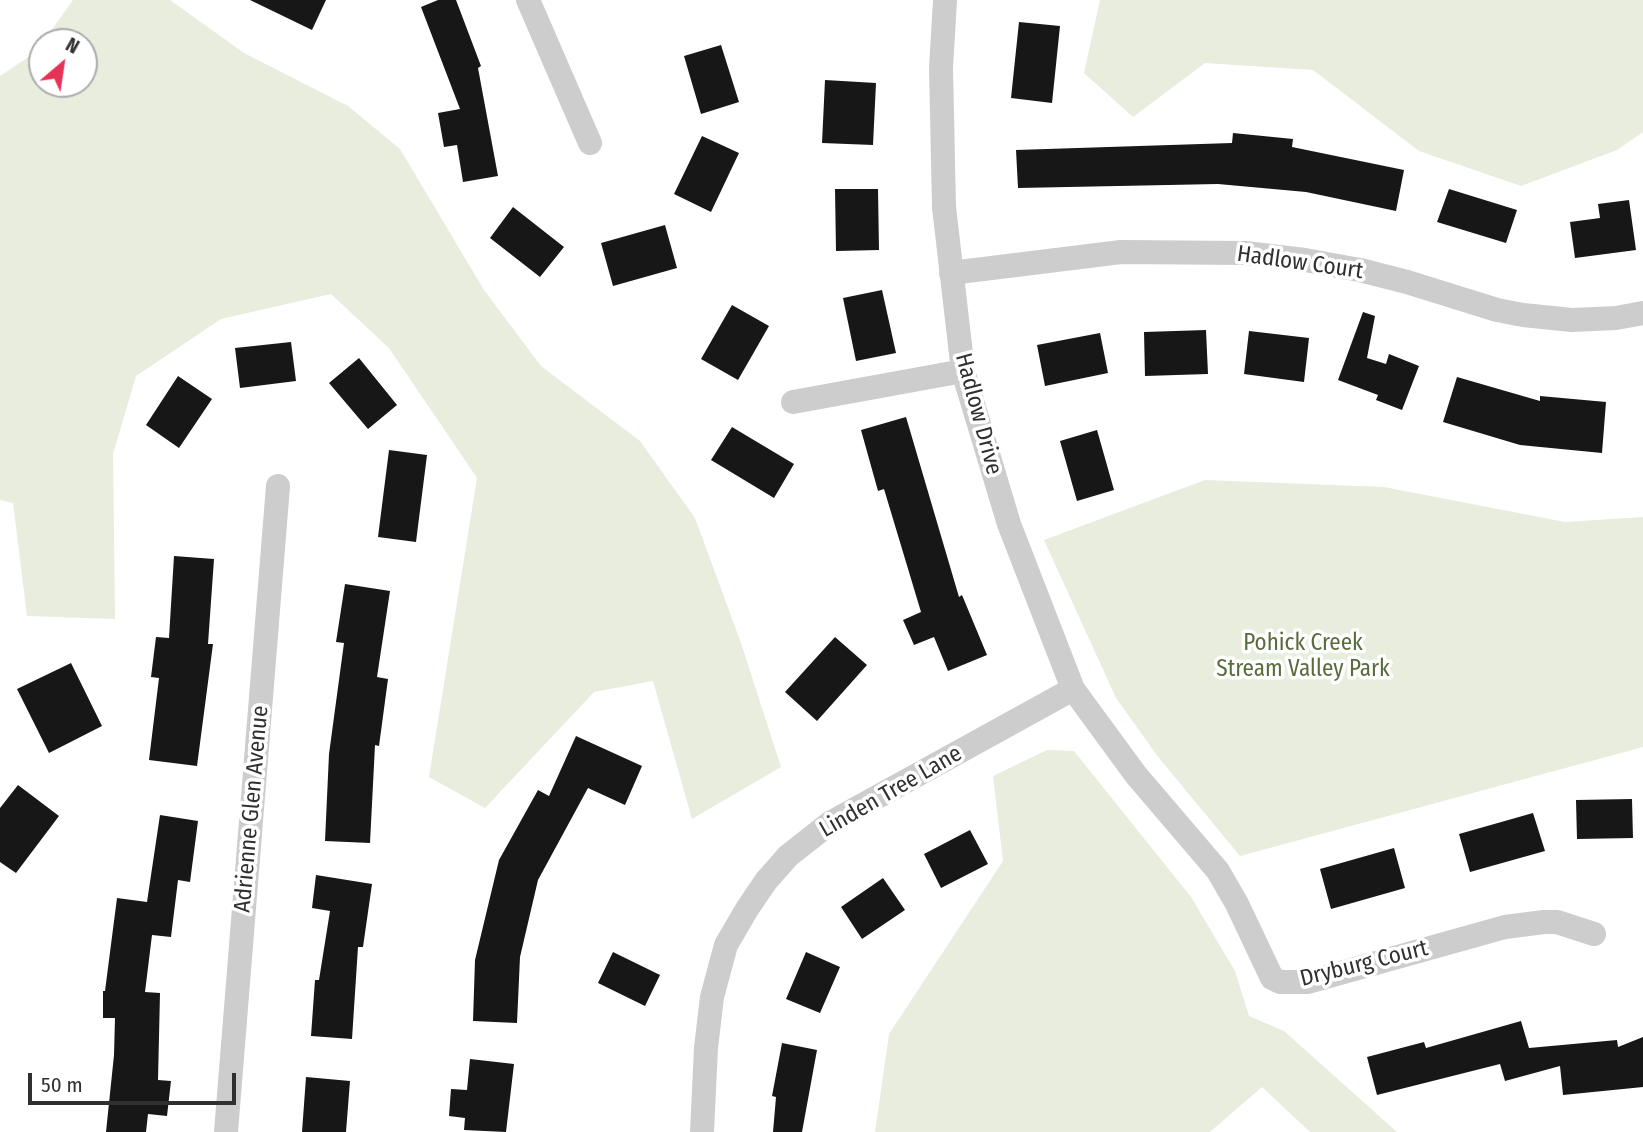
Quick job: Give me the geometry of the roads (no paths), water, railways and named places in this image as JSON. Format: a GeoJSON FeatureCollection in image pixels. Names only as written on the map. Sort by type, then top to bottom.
{"type":"FeatureCollection","features":[{"type":"Feature","properties":{"kind":"street"},"geometry":{"type":"LineString","coordinates":[[528,0],[590,143]]}},
{"type":"Feature","properties":{"kind":"street","name":"Hadlow Drive"},"geometry":{"type":"LineString","coordinates":[[945,0],[941,68],[944,206],[963,371],[1009,524],[1073,689],[1123,757]]}},
{"type":"Feature","properties":{"kind":"street","name":"Hadlow Court"},"geometry":{"type":"LineString","coordinates":[[951,273],[1121,252],[1245,253],[1360,270],[1523,315],[1572,320],[1616,318],[1643,313]]}},
{"type":"Feature","properties":{"kind":"street"},"geometry":{"type":"LineString","coordinates":[[793,402],[963,371]]}},
{"type":"Feature","properties":{"kind":"street","name":"Adrienne Glen Avenue"},"geometry":{"type":"LineString","coordinates":[[226,1132],[278,486]]}},
{"type":"Feature","properties":{"kind":"street","name":"Linden Tree Lane"},"geometry":{"type":"LineString","coordinates":[[702,1132],[706,1048],[712,998],[726,945],[766,881],[788,856],[830,823],[1073,689]]}},
{"type":"Feature","properties":{"kind":"street","name":"Dryburg Court"},"geometry":{"type":"LineString","coordinates":[[1123,757],[1218,871],[1272,978],[1280,982],[1308,982],[1504,927],[1557,922],[1594,934]]}},
{"type":"Feature","properties":{"kind":"park label","name":"Pohick Creek Stream Valley Park"},"geometry":{"type":"Point","coordinates":[1303,657]}}]}
